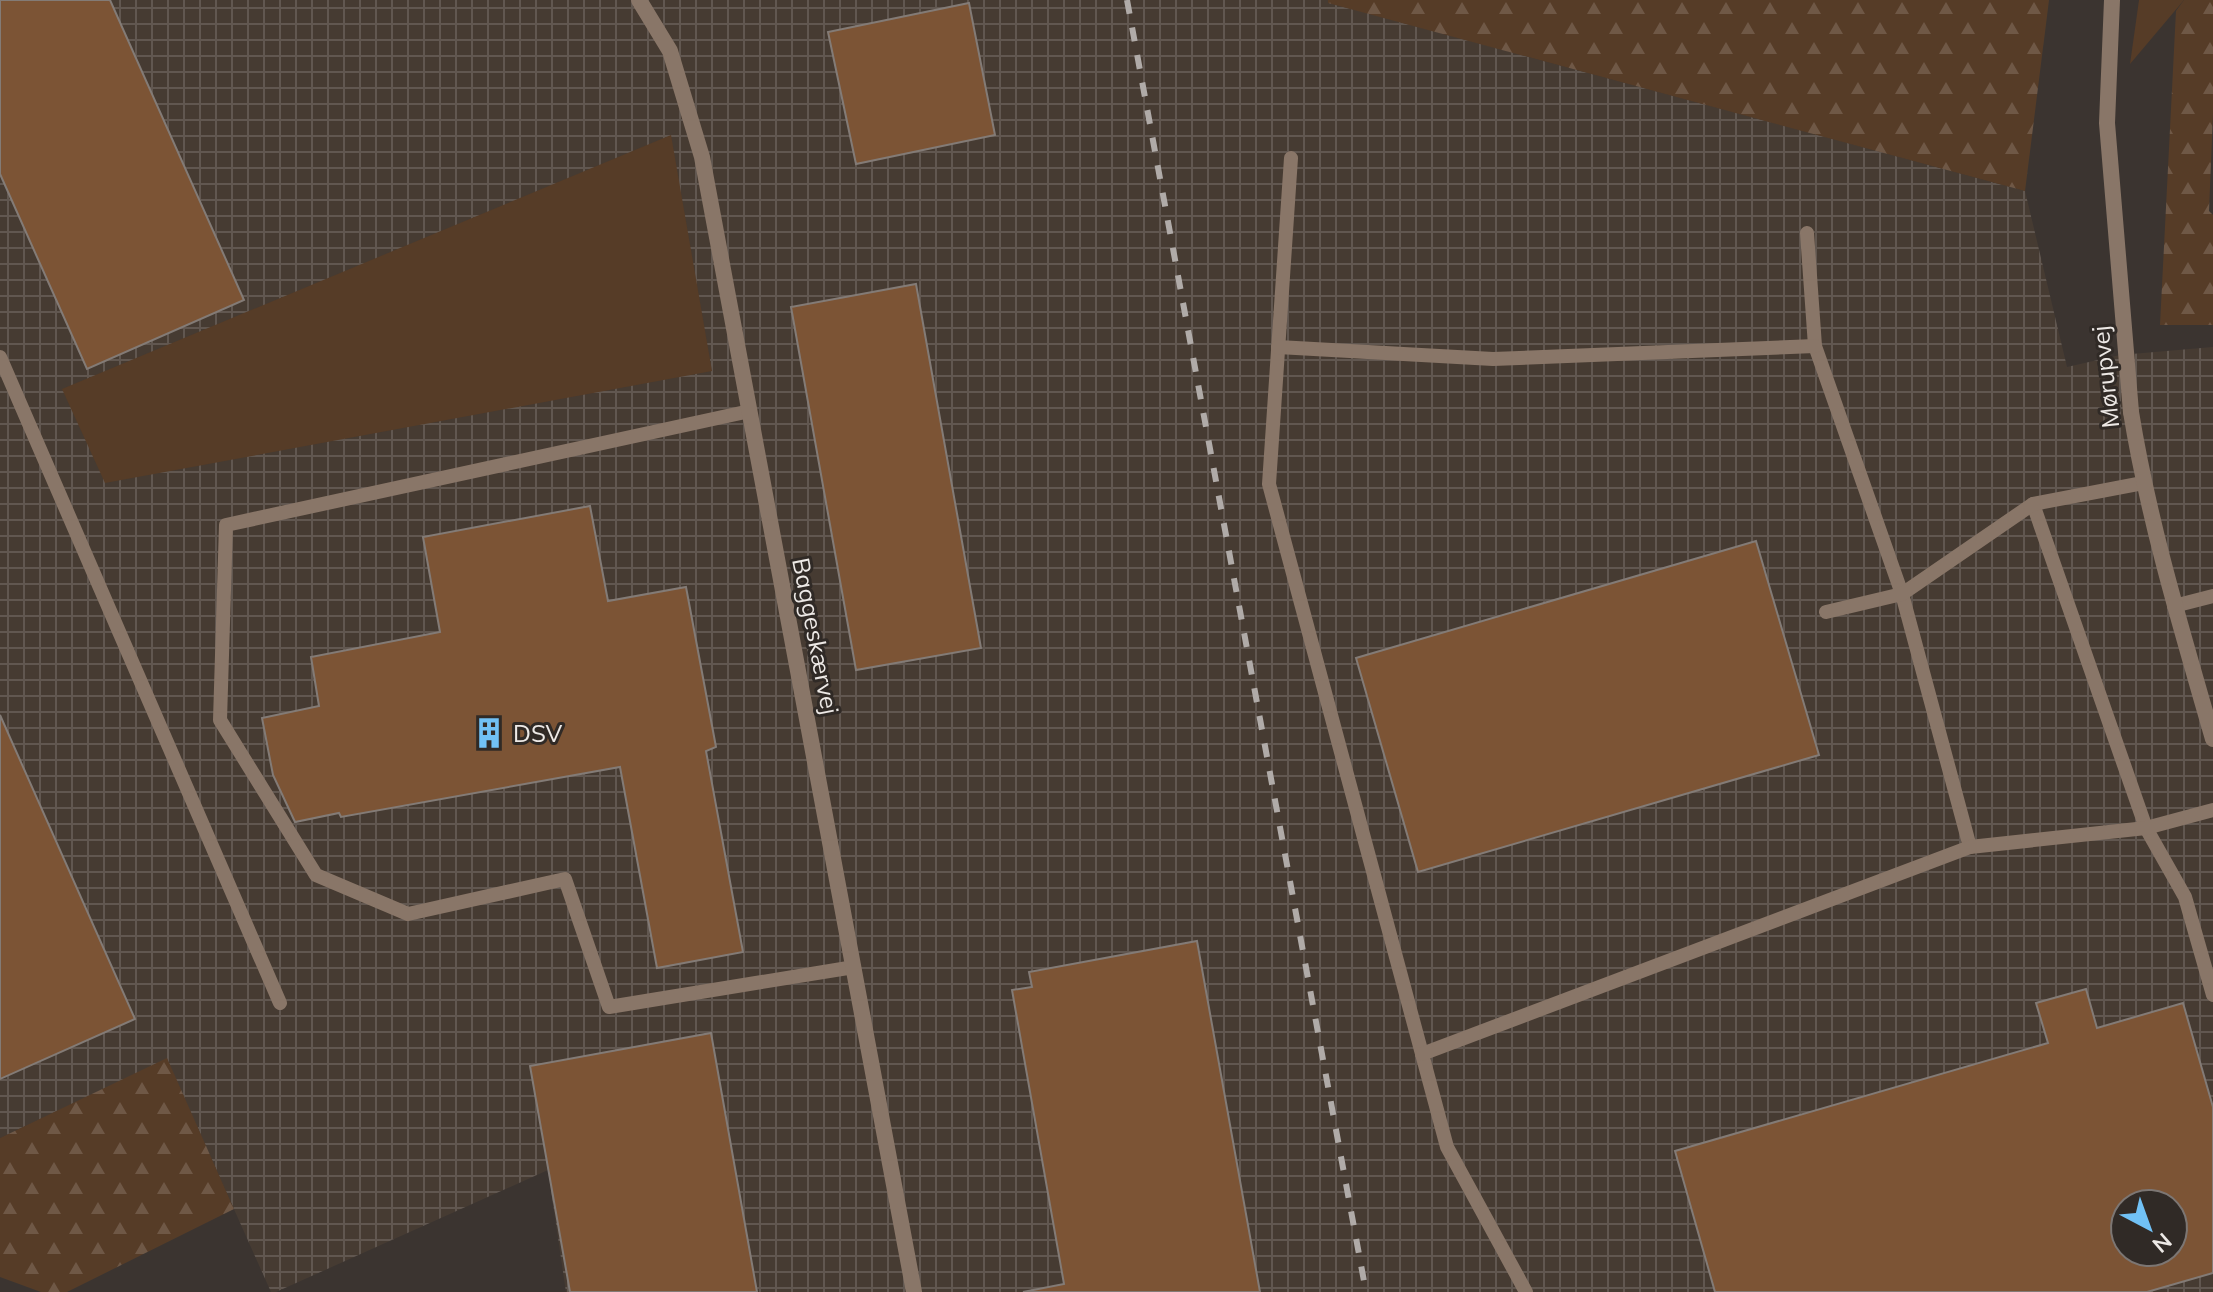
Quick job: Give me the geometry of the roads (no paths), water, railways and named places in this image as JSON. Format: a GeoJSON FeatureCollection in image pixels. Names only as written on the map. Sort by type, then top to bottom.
{"type":"FeatureCollection","features":[{"type":"Feature","properties":{"kind":"street","name":"Baggeskærvej"},"geometry":{"type":"LineString","coordinates":[[639,0],[670,51],[702,157],[914,1292]]}},
{"type":"Feature","properties":{"kind":"street","name":"Mørupvej"},"geometry":{"type":"LineString","coordinates":[[2112,0],[2107,123],[2131,412],[2143,483],[2174,606],[2213,739]]}},
{"type":"Feature","properties":{"kind":"lane"},"geometry":{"type":"LineString","coordinates":[[1291,158],[1269,484],[1447,1147],[1526,1292]]}},
{"type":"Feature","properties":{"kind":"lane"},"geometry":{"type":"LineString","coordinates":[[1807,233],[1815,346],[1902,594],[1970,847]]}},
{"type":"Feature","properties":{"kind":"lane"},"geometry":{"type":"LineString","coordinates":[[1278,347],[1493,359],[1815,346]]}},
{"type":"Feature","properties":{"kind":"lane"},"geometry":{"type":"LineString","coordinates":[[0,357],[280,1003]]}},
{"type":"Feature","properties":{"kind":"lane"},"geometry":{"type":"LineString","coordinates":[[750,411],[226,525],[220,720],[316,875],[408,914],[565,879],[609,1007],[854,967]]}},
{"type":"Feature","properties":{"kind":"lane"},"geometry":{"type":"LineString","coordinates":[[1826,612],[1902,594],[2033,504],[2143,483]]}},
{"type":"Feature","properties":{"kind":"lane"},"geometry":{"type":"LineString","coordinates":[[2033,504],[2146,828],[2185,897],[2213,995]]}},
{"type":"Feature","properties":{"kind":"lane"},"geometry":{"type":"LineString","coordinates":[[2174,606],[2213,596]]}},
{"type":"Feature","properties":{"kind":"lane"},"geometry":{"type":"LineString","coordinates":[[1422,1054],[1970,847],[2146,828],[2213,810]]}},
{"type":"Feature","properties":{"kind":"railway"},"geometry":{"type":"LineString","coordinates":[[1127,0],[1366,1292]]}},
{"type":"Feature","properties":{"kind":"place","name":"DSV"},"geometry":{"type":"Point","coordinates":[489,733]}}]}
